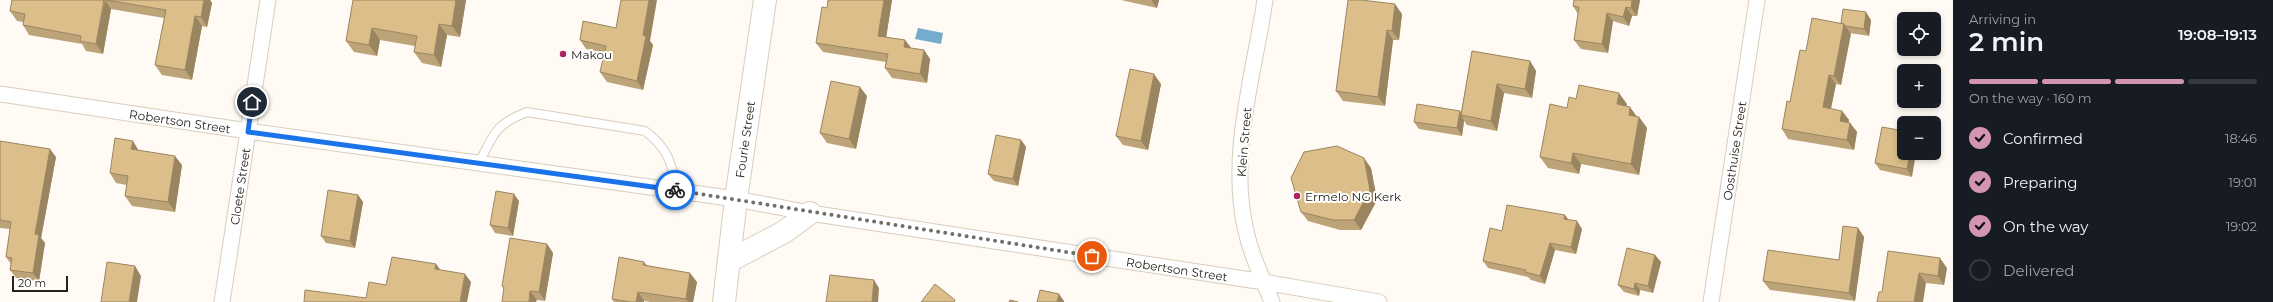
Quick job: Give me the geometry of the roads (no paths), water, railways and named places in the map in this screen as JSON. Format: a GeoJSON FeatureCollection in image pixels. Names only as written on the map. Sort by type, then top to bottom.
{"type":"FeatureCollection","features":[{"type":"Feature","properties":{"kind":"highway","name":"Fourie Street"},"geometry":{"type":"LineString","coordinates":[[724,302],[736,199],[765,0]]}},
{"type":"Feature","properties":{"kind":"highway"},"geometry":{"type":"LineString","coordinates":[[729,261],[784,232],[810,213]]}},
{"type":"Feature","properties":{"kind":"street","name":"Cloete Street"},"geometry":{"type":"LineString","coordinates":[[222,302],[268,0]]}},
{"type":"Feature","properties":{"kind":"street","name":"Klein Street"},"geometry":{"type":"LineString","coordinates":[[1264,0],[1242,133],[1240,171],[1241,204],[1245,229],[1249,245],[1272,302]]}},
{"type":"Feature","properties":{"kind":"street","name":"Oosthuise Street"},"geometry":{"type":"LineString","coordinates":[[1711,302],[1757,0]]}},
{"type":"Feature","properties":{"kind":"street","name":"Robertson Street"},"geometry":{"type":"LineString","coordinates":[[0,94],[248,132],[736,199],[810,213],[1264,282],[1379,302]]}},
{"type":"Feature","properties":{"kind":"street"},"geometry":{"type":"LineString","coordinates":[[1260,302],[1264,282]]}},
{"type":"Feature","properties":{"kind":"lane"},"geometry":{"type":"LineString","coordinates":[[479,164],[496,129],[512,118],[526,112],[645,131],[660,142],[671,162],[678,191]]}},
{"type":"Feature","properties":{"kind":"water"},"geometry":{"type":"Polygon","coordinates":[[[918,28],[943,33],[941,44],[915,39],[918,28]]]}},
{"type":"Feature","properties":{"kind":"place","name":"Makou"},"geometry":{"type":"Point","coordinates":[563,54]}},
{"type":"Feature","properties":{"kind":"place","name":"Ermelo NG Kerk"},"geometry":{"type":"Point","coordinates":[1297,196]}}]}
